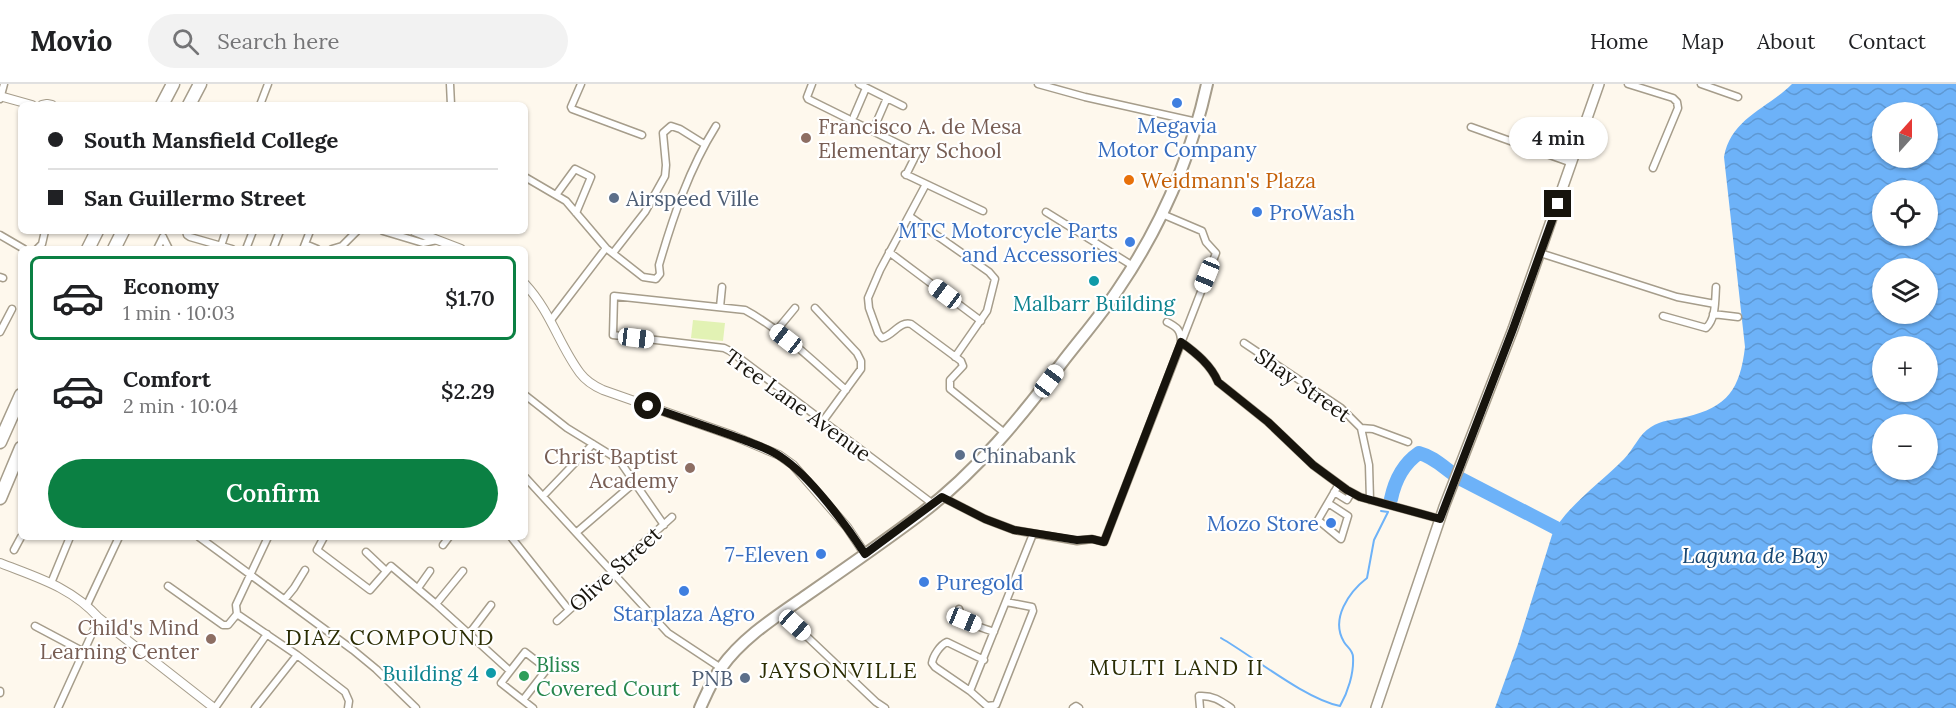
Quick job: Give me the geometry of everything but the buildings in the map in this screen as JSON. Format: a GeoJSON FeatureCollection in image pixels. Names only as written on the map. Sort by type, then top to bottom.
{"type":"FeatureCollection","features":[{"type":"Feature","properties":{"kind":"highway"},"geometry":{"type":"LineString","coordinates":[[164,102],[173,84]]}},
{"type":"Feature","properties":{"kind":"highway"},"geometry":{"type":"LineString","coordinates":[[191,102],[200,84]]}},
{"type":"Feature","properties":{"kind":"highway"},"geometry":{"type":"LineString","coordinates":[[700,708],[721,668],[735,651],[781,612],[938,500],[1006,434],[1108,304],[1133,266],[1162,214],[1184,160],[1207,84]]}},
{"type":"Feature","properties":{"kind":"highway"},"geometry":{"type":"LineString","coordinates":[[0,442],[18,402]]}},
{"type":"Feature","properties":{"kind":"highway"},"geometry":{"type":"LineString","coordinates":[[0,498],[18,455]]}},
{"type":"Feature","properties":{"kind":"main road"},"geometry":{"type":"LineString","coordinates":[[1376,708],[1458,468],[1513,329],[1599,84]]}},
{"type":"Feature","properties":{"kind":"street"},"geometry":{"type":"LineString","coordinates":[[4,84],[0,97],[20,102]]}},
{"type":"Feature","properties":{"kind":"street"},"geometry":{"type":"LineString","coordinates":[[261,102],[268,84]]}},
{"type":"Feature","properties":{"kind":"street"},"geometry":{"type":"LineString","coordinates":[[450,84],[451,102]]}},
{"type":"Feature","properties":{"kind":"street"},"geometry":{"type":"LineString","coordinates":[[581,84],[571,107],[572,110],[642,135]]}},
{"type":"Feature","properties":{"kind":"street"},"geometry":{"type":"LineString","coordinates":[[812,84],[808,99],[917,153],[905,174],[983,211]]}},
{"type":"Feature","properties":{"kind":"street"},"geometry":{"type":"LineString","coordinates":[[859,84],[903,106]]}},
{"type":"Feature","properties":{"kind":"street"},"geometry":{"type":"LineString","coordinates":[[1038,84],[1197,122]]}},
{"type":"Feature","properties":{"kind":"street"},"geometry":{"type":"LineString","coordinates":[[1628,84],[1673,98],[1677,102],[1678,108],[1653,168]]}},
{"type":"Feature","properties":{"kind":"street"},"geometry":{"type":"LineString","coordinates":[[1701,84],[1738,97]]}},
{"type":"Feature","properties":{"kind":"street"},"geometry":{"type":"LineString","coordinates":[[854,117],[866,88]]}},
{"type":"Feature","properties":{"kind":"street"},"geometry":{"type":"LineString","coordinates":[[874,128],[888,98]]}},
{"type":"Feature","properties":{"kind":"street"},"geometry":{"type":"LineString","coordinates":[[613,253],[645,212],[665,176],[663,133],[666,129],[670,126],[680,129],[704,144]]}},
{"type":"Feature","properties":{"kind":"street"},"geometry":{"type":"LineString","coordinates":[[528,179],[566,201],[606,248],[643,277],[656,279],[660,274],[658,265],[680,198],[704,144],[716,126]]}},
{"type":"Feature","properties":{"kind":"street"},"geometry":{"type":"LineString","coordinates":[[1471,127],[1572,163]]}},
{"type":"Feature","properties":{"kind":"street"},"geometry":{"type":"LineString","coordinates":[[556,195],[575,169],[591,177],[576,213]]}},
{"type":"Feature","properties":{"kind":"street"},"geometry":{"type":"LineString","coordinates":[[926,184],[880,270],[868,298],[868,308],[882,338],[902,324],[911,324],[963,364],[950,380],[950,388],[1006,434]]}},
{"type":"Feature","properties":{"kind":"street"},"geometry":{"type":"LineString","coordinates":[[1046,212],[1133,266]]}},
{"type":"Feature","properties":{"kind":"street"},"geometry":{"type":"LineString","coordinates":[[1162,214],[1202,231],[1206,242],[1216,253],[1181,342]]}},
{"type":"Feature","properties":{"kind":"street"},"geometry":{"type":"LineString","coordinates":[[909,216],[993,275],[995,284],[981,321],[955,357]]}},
{"type":"Feature","properties":{"kind":"street"},"geometry":{"type":"LineString","coordinates":[[197,235],[221,246],[225,234]]}},
{"type":"Feature","properties":{"kind":"street"},"geometry":{"type":"LineString","coordinates":[[342,246],[354,234]]}},
{"type":"Feature","properties":{"kind":"street"},"geometry":{"type":"LineString","coordinates":[[393,234],[423,243],[438,240]]}},
{"type":"Feature","properties":{"kind":"street"},"geometry":{"type":"LineString","coordinates":[[422,234],[453,246]]}},
{"type":"Feature","properties":{"kind":"street"},"geometry":{"type":"LineString","coordinates":[[0,235],[19,246]]}},
{"type":"Feature","properties":{"kind":"street"},"geometry":{"type":"LineString","coordinates":[[158,246],[163,237],[168,246]]}},
{"type":"Feature","properties":{"kind":"street"},"geometry":{"type":"LineString","coordinates":[[551,321],[606,248]]}},
{"type":"Feature","properties":{"kind":"street"},"geometry":{"type":"LineString","coordinates":[[890,252],[981,321]]}},
{"type":"Feature","properties":{"kind":"street"},"geometry":{"type":"LineString","coordinates":[[1540,253],[1668,294],[1715,304]]}},
{"type":"Feature","properties":{"kind":"street"},"geometry":{"type":"LineString","coordinates":[[722,286],[720,307],[745,310],[776,331],[846,390]]}},
{"type":"Feature","properties":{"kind":"street"},"geometry":{"type":"LineString","coordinates":[[1663,316],[1706,328],[1713,314],[1716,287]]}},
{"type":"Feature","properties":{"kind":"street"},"geometry":{"type":"LineString","coordinates":[[528,288],[542,304],[580,374],[594,386],[779,455],[793,465],[847,527],[865,554]]}},
{"type":"Feature","properties":{"kind":"street","name":"Tree Lane Avenue"},"geometry":{"type":"LineString","coordinates":[[720,307],[614,296],[614,335],[724,348],[822,421],[938,500],[998,525],[1033,534],[1077,540],[1092,539],[1104,542],[1181,342]]}},
{"type":"Feature","properties":{"kind":"street"},"geometry":{"type":"LineString","coordinates":[[776,331],[795,308]]}},
{"type":"Feature","properties":{"kind":"street"},"geometry":{"type":"LineString","coordinates":[[815,308],[860,357],[861,369],[822,421]]}},
{"type":"Feature","properties":{"kind":"street"},"geometry":{"type":"LineString","coordinates":[[0,332],[12,309]]}},
{"type":"Feature","properties":{"kind":"street"},"geometry":{"type":"LineString","coordinates":[[1713,314],[1738,317]]}},
{"type":"Feature","properties":{"kind":"street"},"geometry":{"type":"LineString","coordinates":[[1167,322],[1180,330],[1181,342],[1207,363],[1218,382],[1268,422],[1313,465],[1339,484],[1352,493],[1370,500],[1440,519]]}},
{"type":"Feature","properties":{"kind":"street","name":"Shay Street"},"geometry":{"type":"LineString","coordinates":[[1244,343],[1343,409],[1361,428],[1369,465],[1370,500]]}},
{"type":"Feature","properties":{"kind":"street"},"geometry":{"type":"LineString","coordinates":[[528,397],[567,428],[619,460],[664,525]]}},
{"type":"Feature","properties":{"kind":"street"},"geometry":{"type":"LineString","coordinates":[[1361,428],[1373,429],[1408,442]]}},
{"type":"Feature","properties":{"kind":"street"},"geometry":{"type":"LineString","coordinates":[[543,495],[593,444]]}},
{"type":"Feature","properties":{"kind":"street"},"geometry":{"type":"LineString","coordinates":[[528,480],[668,633],[721,668]]}},
{"type":"Feature","properties":{"kind":"street"},"geometry":{"type":"LineString","coordinates":[[577,532],[634,483]]}},
{"type":"Feature","properties":{"kind":"street"},"geometry":{"type":"LineString","coordinates":[[1328,503],[1348,516],[1341,538],[1318,520],[1339,484]]}},
{"type":"Feature","properties":{"kind":"street"},"geometry":{"type":"LineString","coordinates":[[1334,492],[1347,500],[1352,493]]}},
{"type":"Feature","properties":{"kind":"street","name":"Olive Street"},"geometry":{"type":"LineString","coordinates":[[557,621],[672,517]]}},
{"type":"Feature","properties":{"kind":"street"},"geometry":{"type":"LineString","coordinates":[[970,691],[1033,534]]}},
{"type":"Feature","properties":{"kind":"street"},"geometry":{"type":"LineString","coordinates":[[14,550],[19,540]]}},
{"type":"Feature","properties":{"kind":"street"},"geometry":{"type":"LineString","coordinates":[[51,583],[69,540]]}},
{"type":"Feature","properties":{"kind":"street"},"geometry":{"type":"LineString","coordinates":[[87,605],[118,540]]}},
{"type":"Feature","properties":{"kind":"street"},"geometry":{"type":"LineString","coordinates":[[203,540],[376,669],[416,708]]}},
{"type":"Feature","properties":{"kind":"street"},"geometry":{"type":"LineString","coordinates":[[168,586],[223,625],[228,625],[237,614],[236,605],[267,540]]}},
{"type":"Feature","properties":{"kind":"street"},"geometry":{"type":"LineString","coordinates":[[322,540],[317,550],[370,590],[391,566],[510,671]]}},
{"type":"Feature","properties":{"kind":"street"},"geometry":{"type":"LineString","coordinates":[[443,545],[447,540]]}},
{"type":"Feature","properties":{"kind":"street"},"geometry":{"type":"LineString","coordinates":[[513,540],[569,610]]}},
{"type":"Feature","properties":{"kind":"street"},"geometry":{"type":"LineString","coordinates":[[366,552],[387,572]]}},
{"type":"Feature","properties":{"kind":"street"},"geometry":{"type":"LineString","coordinates":[[0,563],[72,594],[99,618],[214,708],[233,685],[267,634]]}},
{"type":"Feature","properties":{"kind":"street"},"geometry":{"type":"LineString","coordinates":[[285,599],[305,570]]}},
{"type":"Feature","properties":{"kind":"street"},"geometry":{"type":"LineString","coordinates":[[418,588],[430,571]]}},
{"type":"Feature","properties":{"kind":"street"},"geometry":{"type":"LineString","coordinates":[[436,604],[463,571]]}},
{"type":"Feature","properties":{"kind":"street"},"geometry":{"type":"LineString","coordinates":[[984,660],[947,642],[933,658],[932,663],[935,668],[970,691],[987,706],[996,705],[1033,611],[1029,605],[1006,602]]}},
{"type":"Feature","properties":{"kind":"street"},"geometry":{"type":"LineString","coordinates":[[469,634],[491,605]]}},
{"type":"Feature","properties":{"kind":"street"},"geometry":{"type":"LineString","coordinates":[[959,609],[964,620],[994,632]]}},
{"type":"Feature","properties":{"kind":"street"},"geometry":{"type":"LineString","coordinates":[[781,612],[885,708]]}},
{"type":"Feature","properties":{"kind":"street"},"geometry":{"type":"LineString","coordinates":[[237,614],[297,655],[345,692],[349,701],[348,708]]}},
{"type":"Feature","properties":{"kind":"street"},"geometry":{"type":"LineString","coordinates":[[58,708],[99,618]]}},
{"type":"Feature","properties":{"kind":"street"},"geometry":{"type":"LineString","coordinates":[[35,626],[84,652]]}},
{"type":"Feature","properties":{"kind":"street"},"geometry":{"type":"LineString","coordinates":[[523,700],[547,669],[525,652],[501,683],[533,708]]}},
{"type":"Feature","properties":{"kind":"street"},"geometry":{"type":"LineString","coordinates":[[255,708],[297,655]]}},
{"type":"Feature","properties":{"kind":"street"},"geometry":{"type":"LineString","coordinates":[[1200,708],[1199,696],[1204,695],[1215,698],[1231,708]]}},
{"type":"Feature","properties":{"kind":"street"},"geometry":{"type":"LineString","coordinates":[[1073,708],[1076,706],[1079,708]]}},
{"type":"Feature","properties":{"kind":"green space"},"geometry":{"type":"Polygon","coordinates":[[[693,320],[725,323],[723,341],[691,338],[693,320]]]}},
{"type":"Feature","properties":{"kind":"water","name":"Laguna de Bay"},"geometry":{"type":"Polygon","coordinates":[[[1792,84],[1956,84],[1956,708],[1495,708],[1518,644],[1552,535],[1566,514],[1624,459],[1647,430],[1668,420],[1700,413],[1722,402],[1740,374],[1745,347],[1724,157],[1734,133],[1751,115],[1792,84]]]}},
{"type":"Feature","properties":{"kind":"waterway"},"geometry":{"type":"LineString","coordinates":[[1391,499],[1400,473],[1419,453],[1436,461],[1461,479],[1556,528]]}},
{"type":"Feature","properties":{"kind":"waterway"},"geometry":{"type":"LineString","coordinates":[[1221,638],[1311,695],[1340,706],[1346,695],[1353,669],[1352,652],[1340,633],[1340,615],[1348,598],[1367,578],[1374,540],[1388,512],[1381,511]]}},
{"type":"Feature","properties":{"kind":"place","name":"Megavia Motor Company"},"geometry":{"type":"Point","coordinates":[1177,103]}},
{"type":"Feature","properties":{"kind":"place","name":"Francisco A. de Mesa Elementary School"},"geometry":{"type":"Point","coordinates":[806,138]}},
{"type":"Feature","properties":{"kind":"place","name":"Weidmann's Plaza"},"geometry":{"type":"Point","coordinates":[1129,180]}},
{"type":"Feature","properties":{"kind":"place","name":"Airspeed Ville"},"geometry":{"type":"Point","coordinates":[614,198]}},
{"type":"Feature","properties":{"kind":"place","name":"ProWash"},"geometry":{"type":"Point","coordinates":[1257,212]}},
{"type":"Feature","properties":{"kind":"place","name":"MTC Motorcycle Parts and Accessories"},"geometry":{"type":"Point","coordinates":[1130,242]}},
{"type":"Feature","properties":{"kind":"place","name":"Malbarr Building"},"geometry":{"type":"Point","coordinates":[1094,281]}},
{"type":"Feature","properties":{"kind":"place","name":"Chinabank"},"geometry":{"type":"Point","coordinates":[960,455]}},
{"type":"Feature","properties":{"kind":"place","name":"Christ Baptist Academy"},"geometry":{"type":"Point","coordinates":[690,468]}},
{"type":"Feature","properties":{"kind":"place","name":"Mozo Store"},"geometry":{"type":"Point","coordinates":[1331,523]}},
{"type":"Feature","properties":{"kind":"place","name":"7-Eleven"},"geometry":{"type":"Point","coordinates":[821,554]}},
{"type":"Feature","properties":{"kind":"place","name":"Puregold"},"geometry":{"type":"Point","coordinates":[924,582]}},
{"type":"Feature","properties":{"kind":"place","name":"Starplaza Agro"},"geometry":{"type":"Point","coordinates":[684,591]}},
{"type":"Feature","properties":{"kind":"place","name":"Child's Mind Learning Center"},"geometry":{"type":"Point","coordinates":[211,639]}},
{"type":"Feature","properties":{"kind":"place","name":"Building 4"},"geometry":{"type":"Point","coordinates":[491,673]}},
{"type":"Feature","properties":{"kind":"place","name":"Bliss Covered Court"},"geometry":{"type":"Point","coordinates":[524,676]}},
{"type":"Feature","properties":{"kind":"place","name":"PNB"},"geometry":{"type":"Point","coordinates":[745,678]}},
{"type":"Feature","properties":{"kind":"district","name":"DIAZ COMPOUND"},"geometry":{"type":"Point","coordinates":[390,637]}},
{"type":"Feature","properties":{"kind":"district","name":"MULTI LAND II"},"geometry":{"type":"Point","coordinates":[1177,667]}},
{"type":"Feature","properties":{"kind":"district","name":"JAYSONVILLE"},"geometry":{"type":"Point","coordinates":[839,670]}},
{"type":"Feature","properties":{"kind":"route"},"geometry":{"type":"LineString","coordinates":[[648,406],[734,436],[779,455],[793,465],[847,527],[865,554],[942,497],[998,525],[1014,530],[1082,541],[1092,539],[1104,542],[1181,342],[1207,363],[1218,382],[1268,422],[1297,452],[1347,490],[1360,497],[1440,519],[1558,204]]}}]}
